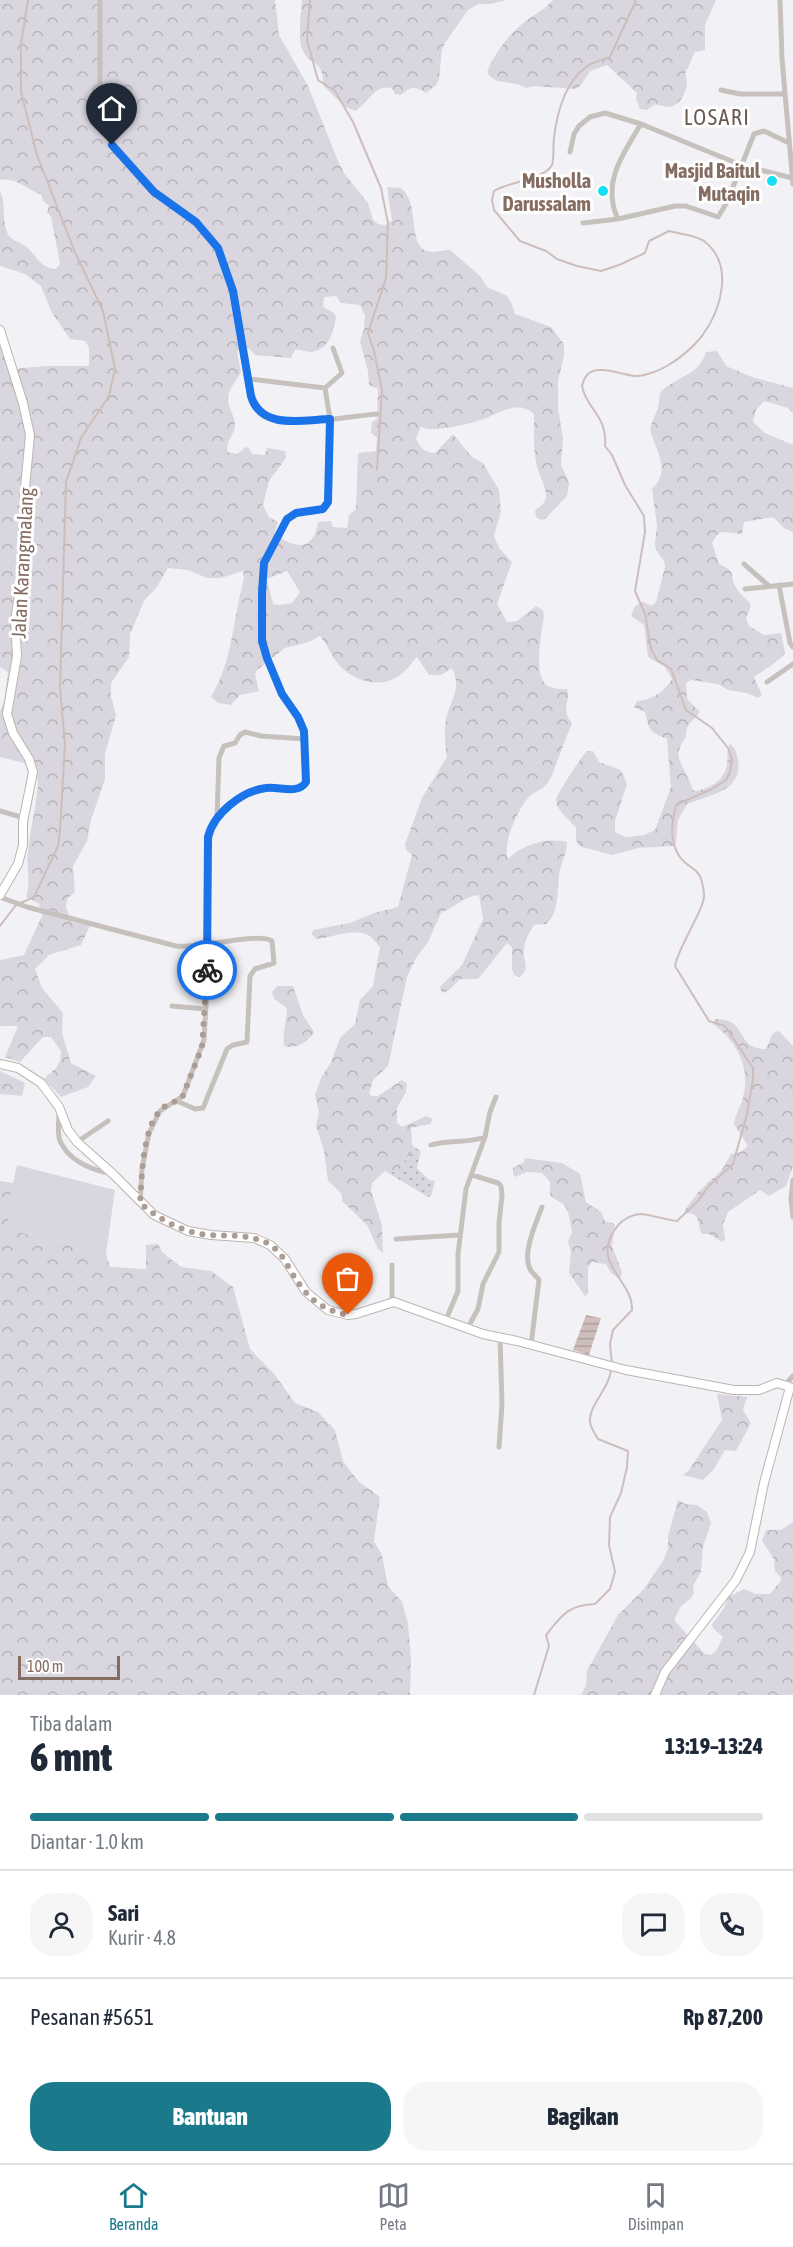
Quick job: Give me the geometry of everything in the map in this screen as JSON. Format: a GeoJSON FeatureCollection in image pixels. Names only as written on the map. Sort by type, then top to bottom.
{"type":"FeatureCollection","features":[{"type":"Feature","properties":{"kind":"street"},"geometry":{"type":"LineString","coordinates":[[100,0],[100,108],[105,132],[112,145],[154,192],[196,222],[218,248],[233,291],[254,404],[262,415],[287,420],[330,419],[377,414]]}},
{"type":"Feature","properties":{"kind":"street"},"geometry":{"type":"LineString","coordinates":[[570,152],[574,134],[579,126],[597,114],[611,114],[741,165],[792,181],[784,94],[780,0]]}},
{"type":"Feature","properties":{"kind":"street"},"geometry":{"type":"LineString","coordinates":[[721,90],[740,94],[784,94]]}},
{"type":"Feature","properties":{"kind":"street"},"geometry":{"type":"LineString","coordinates":[[618,219],[612,205],[612,180],[617,165],[641,124]]}},
{"type":"Feature","properties":{"kind":"street"},"geometry":{"type":"LineString","coordinates":[[583,223],[618,219],[675,206],[686,206],[718,217],[727,202],[751,140],[757,132],[769,132],[789,143]]}},
{"type":"Feature","properties":{"kind":"street","name":"Jalan Karangmalang"},"geometry":{"type":"LineString","coordinates":[[0,330],[23,403],[30,435],[24,498],[22,577],[15,621],[17,656],[4,710],[13,733],[32,766],[32,778],[24,818],[23,845],[18,864],[0,896]]}},
{"type":"Feature","properties":{"kind":"street"},"geometry":{"type":"LineString","coordinates":[[249,379],[325,388],[342,373],[333,348]]}},
{"type":"Feature","properties":{"kind":"street"},"geometry":{"type":"LineString","coordinates":[[140,1203],[142,1169],[149,1133],[160,1111],[183,1096],[202,1047],[207,988],[208,837],[211,826],[226,808],[258,790],[278,787],[296,789],[306,782],[305,739],[298,717],[282,694],[267,658],[262,641],[261,608],[264,563],[287,519],[296,513],[323,509],[328,502],[330,419],[325,388]]}},
{"type":"Feature","properties":{"kind":"street"},"geometry":{"type":"LineString","coordinates":[[744,564],[769,586]]}},
{"type":"Feature","properties":{"kind":"street"},"geometry":{"type":"LineString","coordinates":[[745,589],[793,584]]}},
{"type":"Feature","properties":{"kind":"street"},"geometry":{"type":"LineString","coordinates":[[779,585],[790,643],[793,647]]}},
{"type":"Feature","properties":{"kind":"street"},"geometry":{"type":"LineString","coordinates":[[767,682],[793,664]]}},
{"type":"Feature","properties":{"kind":"street"},"geometry":{"type":"LineString","coordinates":[[217,817],[219,758],[224,746],[235,743],[245,732],[305,739]]}},
{"type":"Feature","properties":{"kind":"street"},"geometry":{"type":"LineString","coordinates":[[0,811],[24,818]]}},
{"type":"Feature","properties":{"kind":"street"},"geometry":{"type":"LineString","coordinates":[[0,896],[27,907],[176,946],[266,938],[273,944],[275,961],[251,973],[247,1042],[227,1049],[204,1107],[198,1109],[177,1101]]}},
{"type":"Feature","properties":{"kind":"street"},"geometry":{"type":"LineString","coordinates":[[172,1006],[205,1009]]}},
{"type":"Feature","properties":{"kind":"street"},"geometry":{"type":"LineString","coordinates":[[0,1064],[18,1068],[34,1077],[49,1092],[59,1107],[68,1130],[77,1142],[154,1215],[188,1231],[211,1235],[246,1236],[270,1245],[285,1259],[306,1292],[328,1310],[348,1315],[392,1302],[405,1304],[467,1329],[626,1370],[734,1390],[750,1391],[777,1383],[790,1386]]}},
{"type":"Feature","properties":{"kind":"street"},"geometry":{"type":"LineString","coordinates":[[445,1322],[458,1291],[459,1235],[466,1189],[485,1137],[490,1112],[496,1097]]}},
{"type":"Feature","properties":{"kind":"street"},"geometry":{"type":"LineString","coordinates":[[59,1107],[59,1138],[67,1150],[86,1167],[94,1171],[113,1174]]}},
{"type":"Feature","properties":{"kind":"street"},"geometry":{"type":"LineString","coordinates":[[77,1142],[108,1121]]}},
{"type":"Feature","properties":{"kind":"street"},"geometry":{"type":"LineString","coordinates":[[431,1145],[441,1142],[469,1142],[485,1137]]}},
{"type":"Feature","properties":{"kind":"street"},"geometry":{"type":"LineString","coordinates":[[467,1329],[478,1309],[483,1284],[500,1252],[499,1223],[502,1195],[501,1186],[498,1183],[472,1175]]}},
{"type":"Feature","properties":{"kind":"street"},"geometry":{"type":"LineString","coordinates":[[793,1180],[791,1199],[793,1217]]}},
{"type":"Feature","properties":{"kind":"street"},"geometry":{"type":"LineString","coordinates":[[531,1345],[540,1280],[530,1270],[528,1255],[531,1238],[542,1207]]}},
{"type":"Feature","properties":{"kind":"street"},"geometry":{"type":"LineString","coordinates":[[396,1239],[459,1235]]}},
{"type":"Feature","properties":{"kind":"street"},"geometry":{"type":"LineString","coordinates":[[392,1265],[392,1302]]}},
{"type":"Feature","properties":{"kind":"street"},"geometry":{"type":"LineString","coordinates":[[499,1447],[502,1404],[500,1338]]}},
{"type":"Feature","properties":{"kind":"street"},"geometry":{"type":"LineString","coordinates":[[654,1695],[665,1672],[736,1580],[750,1552],[764,1483],[793,1376]]}},
{"type":"Feature","properties":{"kind":"green space"},"geometry":{"type":"Polygon","coordinates":[[[0,0],[275,0],[279,35],[308,86],[344,173],[368,203],[373,220],[385,225],[392,221],[387,187],[401,188],[411,205],[418,243],[423,249],[431,252],[450,250],[480,276],[487,287],[507,296],[515,314],[551,327],[564,344],[564,356],[558,381],[558,408],[563,439],[561,465],[569,483],[567,496],[546,518],[541,520],[536,517],[535,511],[545,501],[546,493],[535,457],[534,414],[528,410],[508,409],[481,420],[451,427],[427,429],[421,427],[416,438],[423,449],[435,453],[453,434],[472,457],[483,463],[499,490],[501,511],[494,536],[499,548],[512,562],[497,604],[507,622],[517,621],[536,606],[543,610],[539,653],[540,673],[548,686],[567,689],[566,712],[572,724],[549,781],[526,800],[513,825],[507,844],[508,859],[535,843],[567,842],[560,870],[554,913],[546,924],[534,925],[529,934],[524,949],[526,967],[523,974],[520,977],[514,975],[512,947],[507,943],[478,979],[460,979],[448,991],[442,993],[440,987],[462,965],[483,919],[479,895],[441,913],[428,942],[416,958],[407,977],[388,1066],[373,1080],[369,1094],[378,1096],[402,1080],[407,1084],[406,1092],[397,1108],[397,1123],[402,1127],[426,1116],[433,1119],[430,1124],[411,1128],[414,1147],[407,1159],[390,1174],[385,1171],[372,1183],[371,1191],[382,1225],[383,1253],[378,1249],[367,1225],[342,1201],[342,1194],[328,1181],[324,1151],[316,1126],[319,1113],[315,1095],[340,1038],[355,1024],[360,1000],[373,986],[380,947],[371,937],[364,934],[350,933],[316,939],[312,934],[313,930],[350,923],[374,913],[398,907],[412,855],[406,850],[405,844],[422,798],[447,757],[446,719],[456,688],[452,668],[441,675],[429,675],[417,657],[393,679],[384,682],[365,681],[356,678],[341,667],[320,636],[309,642],[285,648],[257,670],[255,674],[259,691],[240,695],[231,705],[218,703],[211,697],[228,654],[244,578],[243,571],[221,578],[207,578],[188,570],[168,568],[157,587],[144,601],[130,634],[129,657],[111,683],[111,696],[116,715],[105,754],[105,779],[91,820],[87,841],[73,866],[75,892],[67,899],[66,908],[72,922],[90,926],[81,945],[49,955],[35,969],[42,988],[63,1013],[62,1033],[71,1063],[96,1076],[88,1087],[61,1097],[44,1079],[60,1061],[61,1051],[51,1037],[43,1037],[20,1062],[5,1057],[18,1026],[0,1026],[0,960],[24,955],[42,916],[39,904],[26,897],[28,852],[38,778],[24,763],[0,757],[0,711],[4,701],[8,672],[0,667],[0,337],[10,369],[89,366],[89,347],[85,341],[70,339],[51,311],[41,286],[25,274],[0,266],[0,191],[8,235],[27,247],[45,266],[56,269],[60,264],[51,217],[47,212],[49,206],[43,201],[42,195],[12,180],[0,180],[0,0]],[[336,296],[324,297],[323,307],[336,316],[332,334],[322,348],[310,352],[295,350],[291,358],[255,355],[249,348],[237,351],[241,372],[231,387],[228,398],[235,427],[228,445],[228,452],[237,454],[246,447],[252,454],[265,455],[267,448],[285,451],[286,458],[269,481],[263,505],[269,517],[278,522],[274,534],[296,545],[302,545],[312,539],[318,522],[331,521],[333,527],[347,528],[349,515],[356,509],[358,453],[376,451],[377,438],[371,433],[372,422],[377,419],[378,389],[369,385],[368,371],[360,342],[365,316],[360,305],[341,303],[336,296]],[[287,571],[267,579],[273,604],[292,603],[300,592],[287,571]]]}},
{"type":"Feature","properties":{"kind":"green space"},"geometry":{"type":"Polygon","coordinates":[[[302,0],[506,0],[479,4],[468,10],[445,43],[442,49],[439,79],[436,85],[426,93],[413,88],[401,95],[395,94],[392,88],[380,89],[355,111],[344,106],[323,85],[319,67],[308,58],[302,49],[300,32],[302,0]]]}},
{"type":"Feature","properties":{"kind":"green space"},"geometry":{"type":"Polygon","coordinates":[[[553,0],[716,0],[705,25],[705,50],[695,52],[685,74],[687,83],[681,99],[673,106],[654,105],[647,110],[640,109],[636,99],[637,93],[607,65],[590,71],[576,89],[533,86],[526,88],[490,77],[487,72],[504,43],[521,25],[553,0]]]}},
{"type":"Feature","properties":{"kind":"green space"},"geometry":{"type":"Polygon","coordinates":[[[717,351],[726,366],[752,377],[793,388],[793,413],[788,408],[764,401],[756,410],[753,422],[765,433],[793,445],[793,532],[784,528],[773,517],[744,522],[742,534],[721,532],[712,543],[719,564],[731,572],[737,589],[750,603],[746,618],[749,626],[764,635],[781,633],[785,653],[754,677],[762,695],[758,698],[747,693],[728,690],[718,684],[691,680],[686,683],[687,699],[700,712],[688,726],[679,755],[694,791],[716,783],[724,774],[730,744],[735,749],[738,760],[735,779],[723,790],[687,804],[678,820],[676,843],[673,846],[638,848],[612,855],[579,846],[576,840],[576,827],[561,811],[556,800],[587,751],[593,751],[599,762],[621,770],[627,784],[615,821],[615,832],[626,837],[644,835],[655,830],[671,787],[667,739],[653,732],[649,727],[645,712],[634,707],[637,701],[653,697],[672,679],[665,667],[648,657],[644,625],[631,616],[635,606],[643,602],[652,606],[656,602],[665,567],[655,544],[657,525],[652,489],[658,482],[662,467],[650,428],[658,408],[660,393],[698,366],[706,352],[717,351]]]}},
{"type":"Feature","properties":{"kind":"green space"},"geometry":{"type":"Polygon","coordinates":[[[277,986],[293,986],[303,1015],[314,1032],[305,1042],[297,1046],[284,1046],[287,1008],[274,999],[272,992],[277,986]]]}},
{"type":"Feature","properties":{"kind":"green space"},"geometry":{"type":"Polygon","coordinates":[[[715,1019],[733,1023],[749,1044],[756,1048],[766,1049],[776,1031],[780,1032],[793,1046],[793,1167],[786,1186],[769,1196],[760,1190],[728,1212],[723,1224],[725,1240],[722,1242],[709,1234],[702,1234],[696,1217],[691,1213],[686,1213],[685,1210],[699,1191],[722,1170],[731,1154],[741,1152],[748,1146],[734,1124],[745,1086],[743,1066],[729,1038],[713,1024],[715,1019]]]}},
{"type":"Feature","properties":{"kind":"green space"},"geometry":{"type":"Polygon","coordinates":[[[0,1071],[25,1083],[22,1096],[0,1094],[0,1071]]]}},
{"type":"Feature","properties":{"kind":"green space"},"geometry":{"type":"Polygon","coordinates":[[[414,1147],[421,1151],[417,1168],[429,1180],[435,1181],[431,1196],[428,1197],[390,1174],[407,1159],[414,1147]]]}},
{"type":"Feature","properties":{"kind":"green space"},"geometry":{"type":"Polygon","coordinates":[[[525,1158],[562,1163],[580,1174],[586,1202],[601,1212],[605,1221],[615,1224],[612,1246],[622,1272],[620,1279],[611,1273],[606,1264],[592,1262],[588,1267],[588,1293],[585,1296],[569,1273],[571,1251],[568,1242],[572,1232],[567,1210],[563,1204],[550,1195],[550,1182],[542,1173],[527,1172],[515,1177],[513,1168],[524,1162],[525,1158]]]}},
{"type":"Feature","properties":{"kind":"green space"},"geometry":{"type":"Polygon","coordinates":[[[17,1165],[115,1190],[106,1254],[7,1229],[17,1165]]]}},
{"type":"Feature","properties":{"kind":"green space"},"geometry":{"type":"Polygon","coordinates":[[[0,1181],[13,1183],[7,1229],[106,1254],[110,1267],[146,1269],[146,1245],[158,1244],[162,1252],[181,1267],[211,1271],[233,1287],[250,1349],[275,1375],[295,1403],[318,1412],[335,1430],[343,1461],[358,1481],[380,1497],[374,1541],[382,1555],[388,1586],[402,1602],[408,1623],[411,1659],[410,1695],[0,1695],[0,1181]]]}},
{"type":"Feature","properties":{"kind":"green space"},"geometry":{"type":"Polygon","coordinates":[[[717,1394],[747,1397],[743,1410],[751,1423],[736,1451],[725,1450],[714,1469],[703,1480],[683,1475],[689,1470],[722,1420],[717,1394]]]}},
{"type":"Feature","properties":{"kind":"green space"},"geometry":{"type":"Polygon","coordinates":[[[678,1500],[685,1504],[697,1505],[707,1512],[711,1523],[703,1547],[701,1572],[693,1586],[694,1593],[681,1606],[674,1620],[705,1654],[711,1655],[716,1651],[723,1637],[713,1628],[712,1624],[724,1608],[728,1597],[744,1589],[756,1594],[770,1594],[782,1579],[775,1571],[774,1559],[762,1541],[766,1530],[781,1530],[793,1522],[793,1695],[581,1695],[586,1685],[587,1671],[618,1615],[643,1590],[663,1561],[668,1549],[668,1536],[678,1500]]]}},
{"type":"Feature","properties":{"kind":"shaded area"},"geometry":{"type":"Polygon","coordinates":[[[586,1315],[601,1318],[589,1355],[573,1350],[586,1315]]]}},
{"type":"Feature","properties":{"kind":"waterway"},"geometry":{"type":"LineString","coordinates":[[0,926],[16,905],[34,897],[58,846],[65,744],[60,688],[66,482],[81,438],[109,396],[115,369],[103,311],[74,250],[37,155],[21,92],[21,44],[28,0]]}},
{"type":"Feature","properties":{"kind":"waterway"},"geometry":{"type":"LineString","coordinates":[[310,0],[307,40],[318,80],[335,91],[353,122],[381,188],[388,223],[386,278],[368,333],[382,390],[377,470]]}},
{"type":"Feature","properties":{"kind":"waterway"},"geometry":{"type":"LineString","coordinates":[[612,1364],[610,1344],[613,1330],[632,1310],[627,1290],[610,1263],[608,1243],[619,1224],[633,1216],[644,1214],[677,1221],[733,1164],[747,1114],[753,1068],[725,1026],[709,1021],[675,966],[701,908],[704,894],[700,877],[682,860],[673,842],[672,830],[676,805],[726,780],[732,759],[728,748],[712,728],[686,710],[671,669],[657,660],[651,649],[645,614],[635,591],[645,532],[644,516],[605,446],[603,427],[584,394],[582,386],[592,371],[605,370],[640,376],[664,368],[681,356],[702,336],[715,314],[722,288],[722,275],[714,251],[704,241],[669,231],[649,241],[645,253],[619,265],[601,271],[577,266],[520,241],[494,210],[492,200],[494,191],[542,174],[552,165],[557,119],[567,91],[587,66],[610,57],[636,0]]}},
{"type":"Feature","properties":{"kind":"waterway"},"geometry":{"type":"LineString","coordinates":[[534,1695],[549,1646],[546,1635],[566,1612],[578,1606],[595,1604],[610,1589],[615,1572],[609,1545],[610,1517],[621,1493],[628,1451],[598,1439],[590,1422],[592,1410],[607,1383],[611,1369]]}},
{"type":"Feature","properties":{"kind":"way so far"},"geometry":{"type":"LineString","coordinates":[[207,970],[204,1040],[200,1054],[182,1098],[165,1106],[152,1125],[142,1169],[140,1203],[154,1215],[188,1231],[211,1235],[246,1236],[270,1245],[285,1259],[298,1282],[317,1303],[328,1310],[348,1315]]}},
{"type":"Feature","properties":{"kind":"place","name":"Masjid Baitul Mutaqin"},"geometry":{"type":"Point","coordinates":[772,181]}},
{"type":"Feature","properties":{"kind":"place","name":"Musholla Darussalam"},"geometry":{"type":"Point","coordinates":[603,191]}},
{"type":"Feature","properties":{"kind":"district","name":"LOSARI"},"geometry":{"type":"Point","coordinates":[717,117]}},
{"type":"Feature","properties":{"kind":"route"},"geometry":{"type":"LineString","coordinates":[[112,145],[154,192],[196,222],[218,248],[230,278],[251,396],[257,410],[262,415],[278,420],[330,419],[328,502],[323,509],[296,513],[287,519],[264,563],[261,608],[262,641],[267,658],[282,694],[298,717],[304,731],[306,782],[296,789],[267,788],[247,795],[226,808],[211,826],[208,837],[207,970]]}}]}
